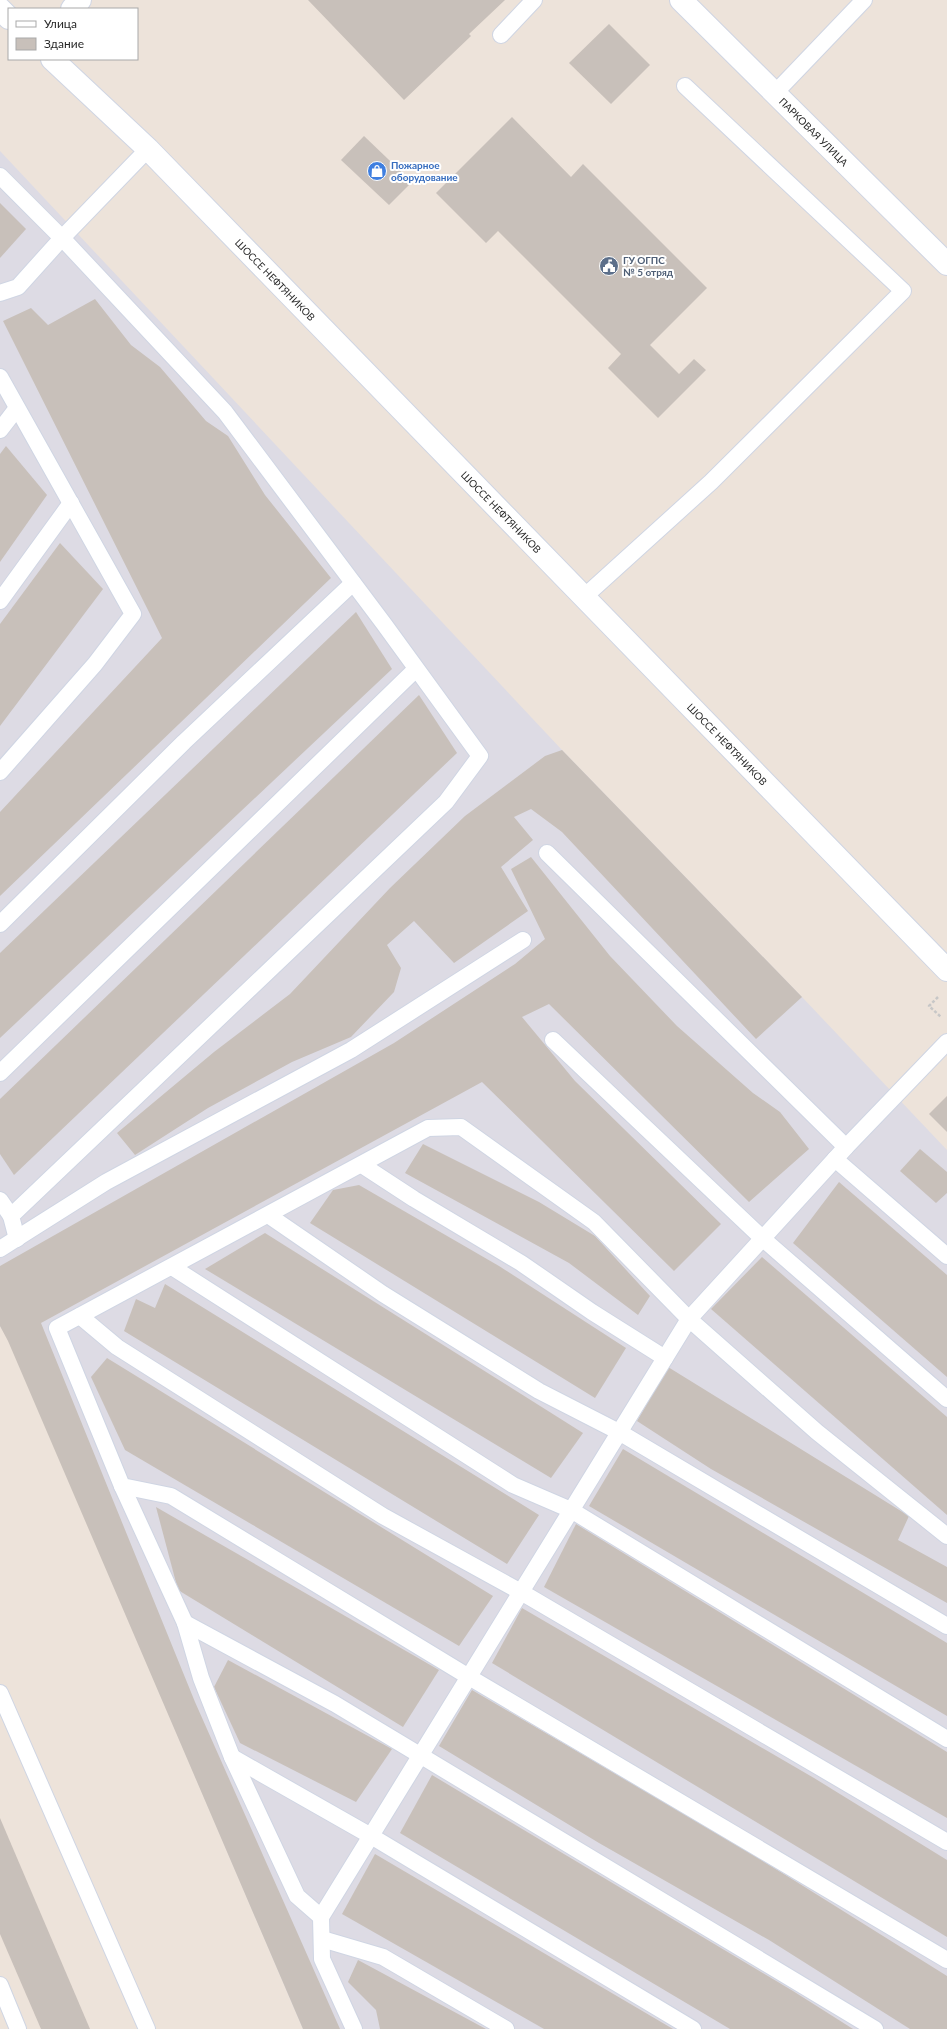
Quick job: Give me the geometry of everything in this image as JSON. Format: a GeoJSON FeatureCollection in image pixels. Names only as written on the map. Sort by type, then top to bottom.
{"type":"FeatureCollection","features":[{"type":"Feature","properties":{"kind":"main road"},"geometry":{"type":"LineString","coordinates":[[73,8],[80,0]]}},
{"type":"Feature","properties":{"kind":"main road","name":"ПАРКОВАЯ УЛИЦА"},"geometry":{"type":"LineString","coordinates":[[681,0],[947,264]]}},
{"type":"Feature","properties":{"kind":"main road"},"geometry":{"type":"LineString","coordinates":[[0,9],[8,17]]}},
{"type":"Feature","properties":{"kind":"main road","name":"ШОССЕ НЕФТЯНИКОВ"},"geometry":{"type":"LineString","coordinates":[[53,60],[148,149],[947,970]]}},
{"type":"Feature","properties":{"kind":"lane"},"geometry":{"type":"LineString","coordinates":[[501,35],[534,0]]}},
{"type":"Feature","properties":{"kind":"lane"},"geometry":{"type":"LineString","coordinates":[[775,93],[864,0]]}},
{"type":"Feature","properties":{"kind":"lane"},"geometry":{"type":"LineString","coordinates":[[584,597],[710,482],[903,291],[685,86]]}},
{"type":"Feature","properties":{"kind":"lane"},"geometry":{"type":"LineString","coordinates":[[0,293],[18,287],[62,238],[148,149]]}},
{"type":"Feature","properties":{"kind":"lane"},"geometry":{"type":"LineString","coordinates":[[0,176],[62,238],[226,412],[480,756],[446,802],[10,1216]]}},
{"type":"Feature","properties":{"kind":"lane"},"geometry":{"type":"LineString","coordinates":[[0,377],[133,614],[95,664],[0,772]]}},
{"type":"Feature","properties":{"kind":"lane"},"geometry":{"type":"LineString","coordinates":[[0,430],[17,408]]}},
{"type":"Feature","properties":{"kind":"lane"},"geometry":{"type":"LineString","coordinates":[[0,601],[71,503]]}},
{"type":"Feature","properties":{"kind":"lane"},"geometry":{"type":"LineString","coordinates":[[0,924],[184,742],[353,583]]}},
{"type":"Feature","properties":{"kind":"lane"},"geometry":{"type":"LineString","coordinates":[[0,1073],[416,669]]}},
{"type":"Feature","properties":{"kind":"lane"},"geometry":{"type":"LineString","coordinates":[[547,853],[841,1153],[947,1256]]}},
{"type":"Feature","properties":{"kind":"lane"},"geometry":{"type":"LineString","coordinates":[[0,1249],[106,1182],[351,1050],[522,940]]}},
{"type":"Feature","properties":{"kind":"lane"},"geometry":{"type":"LineString","coordinates":[[553,1040],[762,1238],[947,1399]]}},
{"type":"Feature","properties":{"kind":"lane"},"geometry":{"type":"LineString","coordinates":[[354,2029],[322,1959],[321,1917],[689,1319],[841,1153],[947,1042]]}},
{"type":"Feature","properties":{"kind":"lane"},"geometry":{"type":"LineString","coordinates":[[321,1917],[298,1896],[232,1757],[201,1678],[185,1622],[122,1486],[57,1328],[428,1128],[461,1127],[594,1222],[689,1319],[817,1432],[947,1536]]}},
{"type":"Feature","properties":{"kind":"lane"},"geometry":{"type":"LineString","coordinates":[[362,1164],[414,1199],[521,1263],[592,1312],[666,1358]]}},
{"type":"Feature","properties":{"kind":"lane"},"geometry":{"type":"LineString","coordinates":[[0,1200],[10,1216],[17,1239]]}},
{"type":"Feature","properties":{"kind":"lane"},"geometry":{"type":"LineString","coordinates":[[268,1215],[383,1294],[539,1391],[619,1432],[947,1626]]}},
{"type":"Feature","properties":{"kind":"lane"},"geometry":{"type":"LineString","coordinates":[[172,1267],[513,1485],[571,1510],[947,1739]]}},
{"type":"Feature","properties":{"kind":"lane"},"geometry":{"type":"LineString","coordinates":[[80,1316],[117,1347],[382,1516],[521,1592],[947,1842]]}},
{"type":"Feature","properties":{"kind":"lane"},"geometry":{"type":"LineString","coordinates":[[122,1486],[171,1496],[468,1677],[947,1960]]}},
{"type":"Feature","properties":{"kind":"lane"},"geometry":{"type":"LineString","coordinates":[[185,1622],[335,1704],[421,1754],[875,2029]]}},
{"type":"Feature","properties":{"kind":"lane"},"geometry":{"type":"LineString","coordinates":[[0,1693],[147,2029]]}},
{"type":"Feature","properties":{"kind":"lane"},"geometry":{"type":"LineString","coordinates":[[232,1757],[371,1836],[694,2029]]}},
{"type":"Feature","properties":{"kind":"lane"},"geometry":{"type":"LineString","coordinates":[[322,1939],[382,1957],[506,2029]]}},
{"type":"Feature","properties":{"kind":"lane"},"geometry":{"type":"LineString","coordinates":[[0,1985],[18,2029]]}},
{"type":"Feature","properties":{"kind":"path"},"geometry":{"type":"LineString","coordinates":[[943,992],[929,1006],[943,1019]]}},
{"type":"Feature","properties":{"kind":"shaded area"},"geometry":{"type":"Polygon","coordinates":[[[0,151],[562,750],[802,997],[947,1150],[947,2029],[303,2029],[9,1341],[0,1326],[0,151]]]}},
{"type":"Feature","properties":{"kind":"building"},"geometry":{"type":"Polygon","coordinates":[[[308,0],[505,0],[469,34],[471,36],[404,100],[308,0]]]}},
{"type":"Feature","properties":{"kind":"building"},"geometry":{"type":"Polygon","coordinates":[[[609,24],[650,65],[611,104],[569,63],[609,24]]]}},
{"type":"Feature","properties":{"kind":"building","name":"ГУ ОГПС № 5 отряд"},"geometry":{"type":"Polygon","coordinates":[[[512,117],[571,177],[583,164],[707,288],[650,345],[679,374],[694,359],[706,370],[658,418],[608,368],[621,354],[498,231],[486,243],[436,193],[512,117]]]}},
{"type":"Feature","properties":{"kind":"building","name":"Пожарное оборудование"},"geometry":{"type":"Polygon","coordinates":[[[364,136],[412,182],[389,205],[341,160],[364,136]]]}},
{"type":"Feature","properties":{"kind":"building"},"geometry":{"type":"Polygon","coordinates":[[[0,203],[26,229],[0,258],[0,203]]]}},
{"type":"Feature","properties":{"kind":"building"},"geometry":{"type":"Polygon","coordinates":[[[95,299],[131,345],[160,367],[206,421],[228,436],[265,495],[331,578],[0,896],[0,812],[162,638],[3,321],[31,308],[48,325],[95,299]]]}},
{"type":"Feature","properties":{"kind":"building"},"geometry":{"type":"Polygon","coordinates":[[[6,446],[47,495],[0,562],[0,454],[6,446]]]}},
{"type":"Feature","properties":{"kind":"building"},"geometry":{"type":"Polygon","coordinates":[[[60,543],[103,589],[0,726],[0,624],[60,543]]]}},
{"type":"Feature","properties":{"kind":"building"},"geometry":{"type":"Polygon","coordinates":[[[356,612],[392,669],[0,1038],[0,953],[356,612]]]}},
{"type":"Feature","properties":{"kind":"building"},"geometry":{"type":"Polygon","coordinates":[[[419,695],[457,753],[14,1175],[0,1154],[0,1099],[419,695]]]}},
{"type":"Feature","properties":{"kind":"building"},"geometry":{"type":"Polygon","coordinates":[[[562,750],[802,997],[756,1039],[562,832],[531,809],[514,817],[533,840],[501,867],[528,911],[454,963],[414,921],[387,945],[401,968],[394,992],[351,1037],[292,1062],[208,1108],[135,1155],[117,1133],[214,1052],[290,994],[390,888],[465,816],[545,756],[562,750]]]}},
{"type":"Feature","properties":{"kind":"building"},"geometry":{"type":"Polygon","coordinates":[[[531,857],[610,956],[677,1026],[753,1093],[780,1112],[809,1149],[749,1202],[549,1004],[522,1017],[575,1081],[721,1224],[674,1271],[482,1082],[41,1323],[195,1702],[340,2029],[303,2029],[8,1341],[0,1326],[0,1266],[394,1043],[515,964],[545,939],[511,869],[531,857]]]}},
{"type":"Feature","properties":{"kind":"building"},"geometry":{"type":"Polygon","coordinates":[[[947,1096],[947,1132],[929,1114],[947,1096]]]}},
{"type":"Feature","properties":{"kind":"building"},"geometry":{"type":"Polygon","coordinates":[[[423,1144],[539,1202],[595,1236],[650,1296],[638,1315],[569,1263],[405,1173],[423,1144]]]}},
{"type":"Feature","properties":{"kind":"building"},"geometry":{"type":"Polygon","coordinates":[[[920,1149],[947,1172],[947,1193],[936,1203],[900,1171],[920,1149]]]}},
{"type":"Feature","properties":{"kind":"building"},"geometry":{"type":"Polygon","coordinates":[[[839,1182],[947,1275],[947,1377],[793,1243],[839,1182]]]}},
{"type":"Feature","properties":{"kind":"building"},"geometry":{"type":"Polygon","coordinates":[[[359,1185],[499,1266],[626,1348],[595,1398],[310,1223],[333,1190],[359,1185]]]}},
{"type":"Feature","properties":{"kind":"building"},"geometry":{"type":"Polygon","coordinates":[[[265,1233],[583,1433],[551,1478],[205,1269],[265,1233]]]}},
{"type":"Feature","properties":{"kind":"building"},"geometry":{"type":"Polygon","coordinates":[[[762,1257],[947,1417],[947,1515],[711,1309],[762,1257]]]}},
{"type":"Feature","properties":{"kind":"building"},"geometry":{"type":"Polygon","coordinates":[[[165,1284],[539,1515],[507,1564],[124,1331],[136,1299],[155,1308],[165,1284]]]}},
{"type":"Feature","properties":{"kind":"building"},"geometry":{"type":"Polygon","coordinates":[[[107,1358],[493,1596],[459,1646],[125,1450],[91,1377],[107,1358]]]}},
{"type":"Feature","properties":{"kind":"building"},"geometry":{"type":"Polygon","coordinates":[[[668,1367],[909,1516],[898,1540],[947,1567],[947,1603],[711,1469],[637,1421],[668,1367]]]}},
{"type":"Feature","properties":{"kind":"building"},"geometry":{"type":"Polygon","coordinates":[[[623,1449],[947,1643],[947,1716],[589,1506],[623,1449]]]}},
{"type":"Feature","properties":{"kind":"building"},"geometry":{"type":"Polygon","coordinates":[[[156,1507],[439,1670],[403,1727],[178,1590],[156,1507]]]}},
{"type":"Feature","properties":{"kind":"building"},"geometry":{"type":"Polygon","coordinates":[[[576,1524],[947,1752],[947,1818],[544,1587],[576,1524]]]}},
{"type":"Feature","properties":{"kind":"building"},"geometry":{"type":"Polygon","coordinates":[[[522,1608],[814,1778],[947,1860],[947,1937],[492,1663],[522,1608]]]}},
{"type":"Feature","properties":{"kind":"building"},"geometry":{"type":"Polygon","coordinates":[[[228,1660],[392,1749],[356,1802],[240,1743],[214,1687],[228,1660]]]}},
{"type":"Feature","properties":{"kind":"building"},"geometry":{"type":"Polygon","coordinates":[[[472,1690],[736,1844],[947,1976],[947,2029],[910,2029],[769,1940],[599,1843],[439,1746],[472,1690]]]}},
{"type":"Feature","properties":{"kind":"building"},"geometry":{"type":"Polygon","coordinates":[[[432,1775],[793,1991],[853,2029],[730,2029],[400,1833],[432,1775]]]}},
{"type":"Feature","properties":{"kind":"building"},"geometry":{"type":"Polygon","coordinates":[[[0,1818],[90,2029],[41,2029],[0,1934],[0,1818]]]}},
{"type":"Feature","properties":{"kind":"building"},"geometry":{"type":"Polygon","coordinates":[[[375,1854],[673,2029],[544,2029],[342,1914],[375,1854]]]}},
{"type":"Feature","properties":{"kind":"building"},"geometry":{"type":"Polygon","coordinates":[[[358,1960],[486,2029],[380,2029],[376,2010],[348,1982],[358,1960]]]}},
{"type":"Feature","properties":{"kind":"place","name":"Пожарное оборудование"},"geometry":{"type":"Point","coordinates":[377,171]}},
{"type":"Feature","properties":{"kind":"place","name":"ГУ ОГПС № 5 отряд"},"geometry":{"type":"Point","coordinates":[609,266]}}]}
